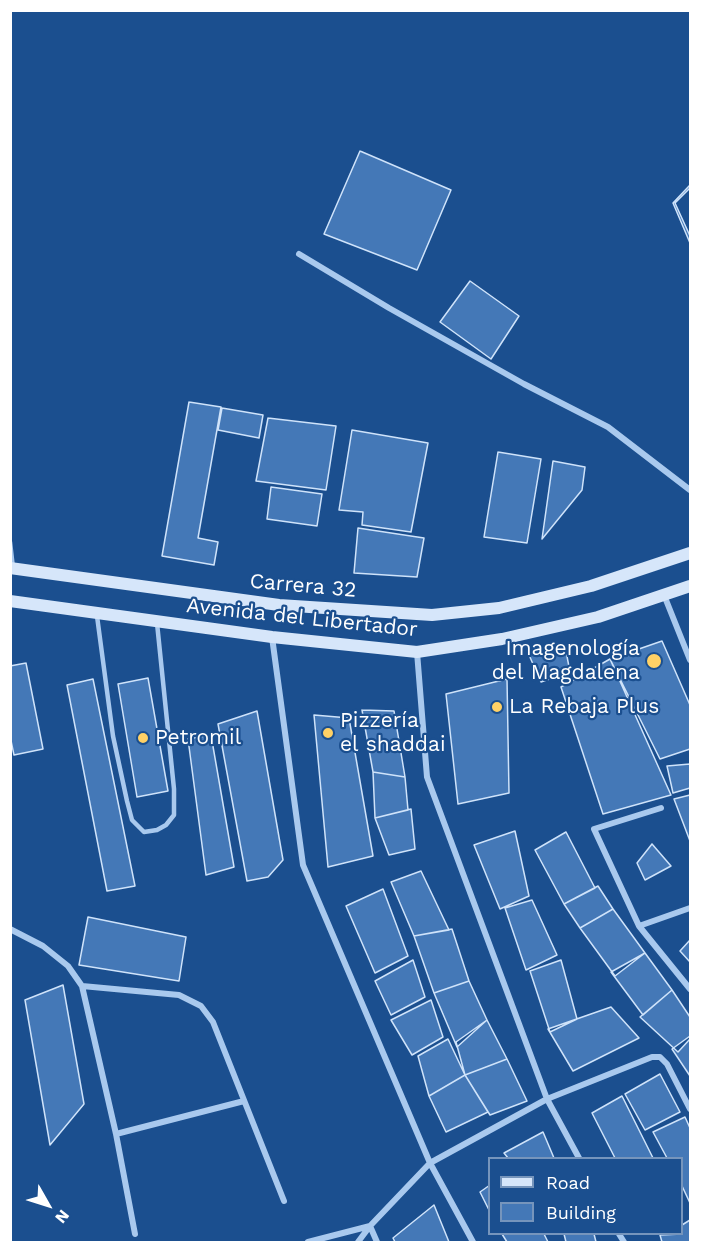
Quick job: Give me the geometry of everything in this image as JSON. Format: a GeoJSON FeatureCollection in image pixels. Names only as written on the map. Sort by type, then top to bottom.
{"type":"FeatureCollection","features":[{"type":"Feature","properties":{"kind":"main road","name":"Carrera 32"},"geometry":{"type":"LineString","coordinates":[[12,568],[279,605],[432,615],[499,608],[591,586],[690,552]]}},
{"type":"Feature","properties":{"kind":"main road","name":"Avenida del Libertador"},"geometry":{"type":"LineString","coordinates":[[10,601],[272,637],[417,652],[513,637],[598,617],[690,586]]}},
{"type":"Feature","properties":{"kind":"street"},"geometry":{"type":"LineString","coordinates":[[299,254],[514,378],[608,427],[690,490]]}},
{"type":"Feature","properties":{"kind":"street"},"geometry":{"type":"LineString","coordinates":[[664,595],[690,660]]}},
{"type":"Feature","properties":{"kind":"street"},"geometry":{"type":"LineString","coordinates":[[272,637],[303,866],[430,1163],[473,1242]]}},
{"type":"Feature","properties":{"kind":"street"},"geometry":{"type":"LineString","coordinates":[[417,652],[428,777],[547,1099],[578,1157]]}},
{"type":"Feature","properties":{"kind":"street"},"geometry":{"type":"LineString","coordinates":[[662,808],[594,829],[639,926],[690,989]]}},
{"type":"Feature","properties":{"kind":"street"},"geometry":{"type":"LineString","coordinates":[[639,926],[690,908]]}},
{"type":"Feature","properties":{"kind":"street"},"geometry":{"type":"LineString","coordinates":[[10,929],[42,946],[68,966],[82,986],[116,1134],[135,1234]]}},
{"type":"Feature","properties":{"kind":"street"},"geometry":{"type":"LineString","coordinates":[[82,986],[179,995],[201,1006],[213,1022],[284,1201]]}},
{"type":"Feature","properties":{"kind":"street"},"geometry":{"type":"LineString","coordinates":[[358,1242],[370,1226],[430,1163],[547,1099],[652,1057],[660,1057],[667,1064],[690,1109]]}},
{"type":"Feature","properties":{"kind":"street"},"geometry":{"type":"LineString","coordinates":[[116,1134],[244,1101]]}},
{"type":"Feature","properties":{"kind":"street"},"geometry":{"type":"LineString","coordinates":[[308,1242],[370,1226]]}},
{"type":"Feature","properties":{"kind":"street"},"geometry":{"type":"LineString","coordinates":[[370,1226],[378,1242]]}},
{"type":"Feature","properties":{"kind":"lane"},"geometry":{"type":"LineString","coordinates":[[10,542],[12,568]]}},
{"type":"Feature","properties":{"kind":"lane"},"geometry":{"type":"LineString","coordinates":[[96,613],[113,736],[127,801],[132,820],[144,832],[157,830],[166,825],[174,814],[174,789],[157,621]]}},
{"type":"Feature","properties":{"kind":"building"},"geometry":{"type":"Polygon","coordinates":[[[360,151],[451,190],[417,270],[324,234],[360,151]]]}},
{"type":"Feature","properties":{"kind":"building"},"geometry":{"type":"Polygon","coordinates":[[[690,185],[690,243],[673,203],[690,185]]]}},
{"type":"Feature","properties":{"kind":"building"},"geometry":{"type":"Polygon","coordinates":[[[690,188],[690,236],[675,203],[690,188]]]}},
{"type":"Feature","properties":{"kind":"building"},"geometry":{"type":"Polygon","coordinates":[[[470,281],[519,316],[491,359],[440,322],[470,281]]]}},
{"type":"Feature","properties":{"kind":"building"},"geometry":{"type":"Polygon","coordinates":[[[189,402],[221,407],[198,538],[218,542],[214,565],[162,556],[189,402]]]}},
{"type":"Feature","properties":{"kind":"building"},"geometry":{"type":"Polygon","coordinates":[[[222,408],[263,415],[259,438],[218,430],[222,408]]]}},
{"type":"Feature","properties":{"kind":"building"},"geometry":{"type":"Polygon","coordinates":[[[268,418],[336,426],[326,490],[256,481],[268,418]]]}},
{"type":"Feature","properties":{"kind":"building"},"geometry":{"type":"Polygon","coordinates":[[[352,430],[428,443],[411,532],[362,525],[363,512],[339,510],[352,430]]]}},
{"type":"Feature","properties":{"kind":"building"},"geometry":{"type":"Polygon","coordinates":[[[498,452],[541,459],[527,543],[484,537],[498,452]]]}},
{"type":"Feature","properties":{"kind":"building"},"geometry":{"type":"Polygon","coordinates":[[[553,461],[585,467],[582,490],[542,539],[553,461]]]}},
{"type":"Feature","properties":{"kind":"building"},"geometry":{"type":"Polygon","coordinates":[[[271,487],[322,494],[317,526],[267,519],[271,487]]]}},
{"type":"Feature","properties":{"kind":"building"},"geometry":{"type":"Polygon","coordinates":[[[358,528],[424,538],[417,577],[354,573],[358,528]]]}},
{"type":"Feature","properties":{"kind":"building"},"geometry":{"type":"Polygon","coordinates":[[[662,641],[690,705],[690,749],[660,759],[610,659],[662,641]]]}},
{"type":"Feature","properties":{"kind":"building"},"geometry":{"type":"Polygon","coordinates":[[[565,646],[570,672],[541,682],[529,655],[565,646]]]}},
{"type":"Feature","properties":{"kind":"building"},"geometry":{"type":"Polygon","coordinates":[[[610,659],[671,795],[603,814],[561,687],[610,659]]]}},
{"type":"Feature","properties":{"kind":"building"},"geometry":{"type":"Polygon","coordinates":[[[26,663],[43,749],[14,755],[10,736],[10,666],[26,663]]]}},
{"type":"Feature","properties":{"kind":"building","name":"Petromil"},"geometry":{"type":"Polygon","coordinates":[[[148,678],[168,791],[137,797],[118,684],[148,678]]]}},
{"type":"Feature","properties":{"kind":"building"},"geometry":{"type":"Polygon","coordinates":[[[93,679],[135,886],[107,891],[67,685],[93,679]]]}},
{"type":"Feature","properties":{"kind":"building"},"geometry":{"type":"Polygon","coordinates":[[[507,679],[509,793],[458,804],[446,694],[507,679]]]}},
{"type":"Feature","properties":{"kind":"building"},"geometry":{"type":"Polygon","coordinates":[[[362,710],[394,711],[405,777],[373,772],[362,710]]]}},
{"type":"Feature","properties":{"kind":"building"},"geometry":{"type":"Polygon","coordinates":[[[257,711],[283,860],[268,877],[247,881],[218,724],[257,711]]]}},
{"type":"Feature","properties":{"kind":"building"},"geometry":{"type":"Polygon","coordinates":[[[314,715],[349,718],[373,856],[328,867],[314,715]]]}},
{"type":"Feature","properties":{"kind":"building"},"geometry":{"type":"Polygon","coordinates":[[[211,735],[234,867],[206,875],[188,739],[211,735]]]}},
{"type":"Feature","properties":{"kind":"building"},"geometry":{"type":"Polygon","coordinates":[[[690,764],[690,788],[673,793],[667,766],[690,764]]]}},
{"type":"Feature","properties":{"kind":"building"},"geometry":{"type":"Polygon","coordinates":[[[373,772],[405,777],[408,810],[375,818],[373,772]]]}},
{"type":"Feature","properties":{"kind":"building"},"geometry":{"type":"Polygon","coordinates":[[[690,795],[690,841],[674,799],[690,795]]]}},
{"type":"Feature","properties":{"kind":"building"},"geometry":{"type":"Polygon","coordinates":[[[411,809],[415,849],[389,855],[375,818],[411,809]]]}},
{"type":"Feature","properties":{"kind":"building"},"geometry":{"type":"Polygon","coordinates":[[[515,831],[529,896],[500,909],[474,845],[515,831]]]}},
{"type":"Feature","properties":{"kind":"building"},"geometry":{"type":"Polygon","coordinates":[[[566,832],[595,888],[564,904],[535,850],[566,832]]]}},
{"type":"Feature","properties":{"kind":"building"},"geometry":{"type":"Polygon","coordinates":[[[652,844],[671,866],[645,880],[637,863],[652,844]]]}},
{"type":"Feature","properties":{"kind":"building"},"geometry":{"type":"Polygon","coordinates":[[[421,871],[449,930],[414,936],[391,882],[421,871]]]}},
{"type":"Feature","properties":{"kind":"building"},"geometry":{"type":"Polygon","coordinates":[[[598,886],[613,909],[580,928],[564,904],[598,886]]]}},
{"type":"Feature","properties":{"kind":"building"},"geometry":{"type":"Polygon","coordinates":[[[383,889],[408,956],[375,973],[346,906],[383,889]]]}},
{"type":"Feature","properties":{"kind":"building"},"geometry":{"type":"Polygon","coordinates":[[[532,900],[557,955],[526,970],[505,908],[532,900]]]}},
{"type":"Feature","properties":{"kind":"building"},"geometry":{"type":"Polygon","coordinates":[[[613,909],[645,953],[615,976],[580,928],[613,909]]]}},
{"type":"Feature","properties":{"kind":"building"},"geometry":{"type":"Polygon","coordinates":[[[88,917],[186,937],[179,981],[79,965],[88,917]]]}},
{"type":"Feature","properties":{"kind":"building"},"geometry":{"type":"Polygon","coordinates":[[[452,929],[469,981],[434,993],[414,936],[452,929]]]}},
{"type":"Feature","properties":{"kind":"building"},"geometry":{"type":"Polygon","coordinates":[[[690,940],[690,962],[680,951],[690,940]]]}},
{"type":"Feature","properties":{"kind":"building"},"geometry":{"type":"Polygon","coordinates":[[[645,953],[672,990],[643,1015],[611,972],[645,953]]]}},
{"type":"Feature","properties":{"kind":"building"},"geometry":{"type":"Polygon","coordinates":[[[413,960],[425,997],[391,1015],[375,981],[413,960]]]}},
{"type":"Feature","properties":{"kind":"building"},"geometry":{"type":"Polygon","coordinates":[[[561,960],[577,1019],[550,1032],[530,971],[561,960]]]}},
{"type":"Feature","properties":{"kind":"building"},"geometry":{"type":"Polygon","coordinates":[[[469,981],[487,1020],[457,1047],[434,993],[469,981]]]}},
{"type":"Feature","properties":{"kind":"building"},"geometry":{"type":"Polygon","coordinates":[[[63,985],[84,1104],[50,1145],[25,1000],[63,985]]]}},
{"type":"Feature","properties":{"kind":"building"},"geometry":{"type":"Polygon","coordinates":[[[672,990],[690,1017],[690,1039],[678,1052],[640,1017],[672,990]]]}},
{"type":"Feature","properties":{"kind":"building"},"geometry":{"type":"Polygon","coordinates":[[[431,1000],[443,1037],[412,1055],[391,1020],[431,1000]]]}},
{"type":"Feature","properties":{"kind":"building"},"geometry":{"type":"Polygon","coordinates":[[[611,1007],[639,1038],[573,1071],[548,1029],[611,1007]]]}},
{"type":"Feature","properties":{"kind":"building"},"geometry":{"type":"Polygon","coordinates":[[[487,1020],[507,1059],[465,1075],[456,1042],[487,1020]]]}},
{"type":"Feature","properties":{"kind":"building"},"geometry":{"type":"Polygon","coordinates":[[[690,1036],[690,1076],[672,1049],[690,1036]]]}},
{"type":"Feature","properties":{"kind":"building"},"geometry":{"type":"Polygon","coordinates":[[[448,1039],[465,1075],[429,1096],[418,1056],[448,1039]]]}},
{"type":"Feature","properties":{"kind":"building"},"geometry":{"type":"Polygon","coordinates":[[[507,1059],[527,1101],[490,1115],[465,1075],[507,1059]]]}},
{"type":"Feature","properties":{"kind":"building"},"geometry":{"type":"Polygon","coordinates":[[[660,1074],[680,1112],[645,1130],[625,1094],[660,1074]]]}},
{"type":"Feature","properties":{"kind":"building"},"geometry":{"type":"Polygon","coordinates":[[[465,1075],[488,1112],[446,1132],[429,1096],[465,1075]]]}},
{"type":"Feature","properties":{"kind":"building"},"geometry":{"type":"Polygon","coordinates":[[[622,1096],[652,1157],[614,1157],[592,1113],[622,1096]]]}},
{"type":"Feature","properties":{"kind":"building"},"geometry":{"type":"Polygon","coordinates":[[[685,1117],[690,1128],[690,1203],[683,1188],[683,1157],[666,1157],[653,1132],[685,1117]]]}},
{"type":"Feature","properties":{"kind":"building"},"geometry":{"type":"Polygon","coordinates":[[[543,1132],[554,1157],[507,1157],[504,1153],[543,1132]]]}},
{"type":"Feature","properties":{"kind":"building"},"geometry":{"type":"Polygon","coordinates":[[[488,1186],[488,1208],[480,1192],[488,1186]]]}},
{"type":"Feature","properties":{"kind":"building"},"geometry":{"type":"Polygon","coordinates":[[[434,1205],[449,1242],[395,1242],[393,1238],[434,1205]]]}},
{"type":"Feature","properties":{"kind":"building"},"geometry":{"type":"Polygon","coordinates":[[[690,1220],[690,1242],[662,1242],[660,1235],[683,1235],[683,1224],[690,1220]]]}},
{"type":"Feature","properties":{"kind":"building"},"geometry":{"type":"Polygon","coordinates":[[[503,1235],[544,1235],[548,1242],[507,1242],[503,1235]]]}},
{"type":"Feature","properties":{"kind":"building"},"geometry":{"type":"Polygon","coordinates":[[[564,1235],[594,1235],[596,1242],[566,1242],[564,1235]]]}},
{"type":"Feature","properties":{"kind":"place","name":"Imagenología del Magdalena"},"geometry":{"type":"Point","coordinates":[654,661]}},
{"type":"Feature","properties":{"kind":"place","name":"La Rebaja Plus"},"geometry":{"type":"Point","coordinates":[497,707]}},
{"type":"Feature","properties":{"kind":"place","name":"Pizzería el shaddai"},"geometry":{"type":"Point","coordinates":[328,733]}},
{"type":"Feature","properties":{"kind":"place","name":"Petromil"},"geometry":{"type":"Point","coordinates":[143,738]}}]}
